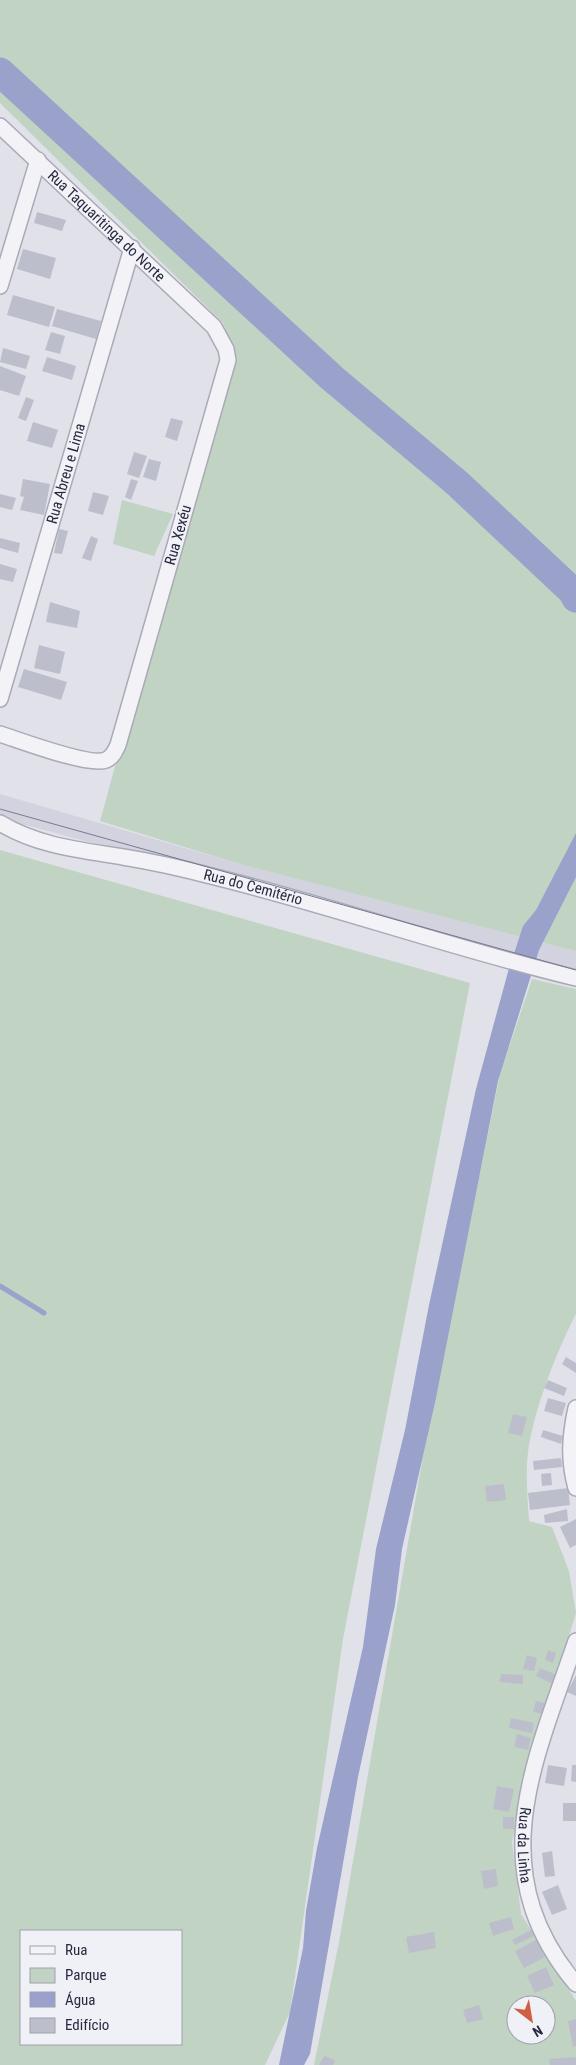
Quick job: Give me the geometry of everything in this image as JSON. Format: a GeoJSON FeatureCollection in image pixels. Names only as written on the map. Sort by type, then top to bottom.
{"type":"FeatureCollection","features":[{"type":"Feature","properties":{"kind":"street","name":"Rua Taquaritinga do Norte"},"geometry":{"type":"LineString","coordinates":[[0,126],[132,248],[214,328]]}},
{"type":"Feature","properties":{"kind":"street"},"geometry":{"type":"LineString","coordinates":[[1,281],[38,160]]}},
{"type":"Feature","properties":{"kind":"street","name":"Rua Abreu e Lima"},"geometry":{"type":"LineString","coordinates":[[0,699],[132,248]]}},
{"type":"Feature","properties":{"kind":"street","name":"Rua Xexéu"},"geometry":{"type":"LineString","coordinates":[[0,734],[88,761],[106,760],[112,756],[118,745],[228,360],[226,349],[214,328]]}},
{"type":"Feature","properties":{"kind":"street","name":"Rua do Cemitério"},"geometry":{"type":"LineString","coordinates":[[0,823],[20,834],[48,844],[149,861],[216,877],[504,960],[576,978]]}},
{"type":"Feature","properties":{"kind":"street"},"geometry":{"type":"LineString","coordinates":[[576,1408],[570,1449],[571,1470],[576,1488]]}},
{"type":"Feature","properties":{"kind":"street","name":"Rua da Linha"},"geometry":{"type":"LineString","coordinates":[[576,1641],[550,1715],[527,1794],[523,1828],[523,1866],[534,1916],[556,1957],[576,1984]]}},
{"type":"Feature","properties":{"kind":"shaded area"},"geometry":{"type":"Polygon","coordinates":[[[0,794],[243,865],[576,951],[576,974],[0,818],[0,794]]]}},
{"type":"Feature","properties":{"kind":"green space"},"geometry":{"type":"Polygon","coordinates":[[[0,0],[576,0],[576,951],[243,865],[100,821],[231,347],[223,323],[0,103],[0,81],[22,100],[0,77],[0,0]]]}},
{"type":"Feature","properties":{"kind":"green space"},"geometry":{"type":"Polygon","coordinates":[[[122,500],[173,514],[154,556],[113,544],[122,500]]]}},
{"type":"Feature","properties":{"kind":"green space"},"geometry":{"type":"Polygon","coordinates":[[[0,850],[470,983],[343,1639],[290,2012],[265,2065],[0,2065],[0,850]]]}},
{"type":"Feature","properties":{"kind":"green space"},"geometry":{"type":"Polygon","coordinates":[[[532,979],[576,989],[576,1314],[560,1347],[538,1408],[529,1447],[527,1478],[529,1521],[552,1527],[569,1571],[576,1613],[526,1776],[512,1842],[521,1914],[576,2001],[576,2065],[314,2065],[339,1942],[423,1456],[500,1074],[532,979]]]}},
{"type":"Feature","properties":{"kind":"water"},"geometry":{"type":"Polygon","coordinates":[[[576,833],[576,877],[539,950],[498,1081],[436,1398],[402,1549],[395,1605],[358,1777],[310,2054],[304,2065],[279,2065],[303,1948],[306,1911],[317,1848],[363,1647],[376,1549],[405,1430],[429,1305],[476,1089],[508,972],[523,926],[536,910],[576,833]]]}},
{"type":"Feature","properties":{"kind":"building"},"geometry":{"type":"Polygon","coordinates":[[[37,212],[66,220],[62,231],[34,223],[37,212]]]}},
{"type":"Feature","properties":{"kind":"building"},"geometry":{"type":"Polygon","coordinates":[[[23,249],[56,258],[50,279],[17,269],[23,249]]]}},
{"type":"Feature","properties":{"kind":"building"},"geometry":{"type":"Polygon","coordinates":[[[13,295],[55,307],[49,327],[7,315],[13,295]]]}},
{"type":"Feature","properties":{"kind":"building"},"geometry":{"type":"Polygon","coordinates":[[[57,309],[101,321],[96,339],[52,326],[57,309]]]}},
{"type":"Feature","properties":{"kind":"building"},"geometry":{"type":"Polygon","coordinates":[[[51,332],[65,336],[60,354],[45,350],[51,332]]]}},
{"type":"Feature","properties":{"kind":"building"},"geometry":{"type":"Polygon","coordinates":[[[3,348],[30,356],[26,369],[0,362],[3,348]]]}},
{"type":"Feature","properties":{"kind":"building"},"geometry":{"type":"Polygon","coordinates":[[[47,357],[76,366],[72,380],[42,371],[47,357]]]}},
{"type":"Feature","properties":{"kind":"building"},"geometry":{"type":"Polygon","coordinates":[[[0,366],[26,376],[19,396],[0,390],[0,366]]]}},
{"type":"Feature","properties":{"kind":"building"},"geometry":{"type":"Polygon","coordinates":[[[26,397],[34,400],[26,421],[18,418],[26,397]]]}},
{"type":"Feature","properties":{"kind":"building"},"geometry":{"type":"Polygon","coordinates":[[[171,418],[183,421],[177,441],[165,437],[171,418]]]}},
{"type":"Feature","properties":{"kind":"building"},"geometry":{"type":"Polygon","coordinates":[[[33,422],[58,430],[52,448],[27,441],[33,422]]]}},
{"type":"Feature","properties":{"kind":"building"},"geometry":{"type":"Polygon","coordinates":[[[134,452],[147,456],[139,478],[127,474],[134,452]]]}},
{"type":"Feature","properties":{"kind":"building"},"geometry":{"type":"Polygon","coordinates":[[[149,459],[161,462],[156,481],[143,477],[149,459]]]}},
{"type":"Feature","properties":{"kind":"building"},"geometry":{"type":"Polygon","coordinates":[[[23,479],[50,484],[44,515],[20,510],[24,497],[20,496],[23,479]]]}},
{"type":"Feature","properties":{"kind":"building"},"geometry":{"type":"Polygon","coordinates":[[[131,479],[138,481],[131,500],[125,497],[131,479]]]}},
{"type":"Feature","properties":{"kind":"building"},"geometry":{"type":"Polygon","coordinates":[[[93,492],[109,496],[103,515],[88,511],[93,492]]]}},
{"type":"Feature","properties":{"kind":"building"},"geometry":{"type":"Polygon","coordinates":[[[0,494],[16,498],[12,510],[0,507],[0,494]]]}},
{"type":"Feature","properties":{"kind":"building"},"geometry":{"type":"Polygon","coordinates":[[[59,529],[68,531],[62,554],[54,553],[59,529]]]}},
{"type":"Feature","properties":{"kind":"building"},"geometry":{"type":"Polygon","coordinates":[[[91,536],[98,539],[91,561],[82,558],[91,536]]]}},
{"type":"Feature","properties":{"kind":"building"},"geometry":{"type":"Polygon","coordinates":[[[0,538],[20,543],[18,553],[0,548],[0,538]]]}},
{"type":"Feature","properties":{"kind":"building"},"geometry":{"type":"Polygon","coordinates":[[[0,564],[17,569],[13,582],[0,579],[0,564]]]}},
{"type":"Feature","properties":{"kind":"building"},"geometry":{"type":"Polygon","coordinates":[[[50,602],[80,611],[77,628],[46,622],[50,602]]]}},
{"type":"Feature","properties":{"kind":"building"},"geometry":{"type":"Polygon","coordinates":[[[39,645],[65,652],[60,674],[34,668],[39,645]]]}},
{"type":"Feature","properties":{"kind":"building"},"geometry":{"type":"Polygon","coordinates":[[[24,669],[67,682],[61,700],[18,687],[24,669]]]}},
{"type":"Feature","properties":{"kind":"building"},"geometry":{"type":"Polygon","coordinates":[[[566,1357],[576,1363],[576,1373],[562,1364],[566,1357]]]}},
{"type":"Feature","properties":{"kind":"building"},"geometry":{"type":"Polygon","coordinates":[[[548,1380],[567,1388],[564,1396],[544,1388],[548,1380]]]}},
{"type":"Feature","properties":{"kind":"building"},"geometry":{"type":"Polygon","coordinates":[[[548,1398],[566,1403],[562,1416],[544,1411],[548,1398]]]}},
{"type":"Feature","properties":{"kind":"building"},"geometry":{"type":"Polygon","coordinates":[[[513,1414],[527,1417],[522,1436],[508,1433],[513,1414]]]}},
{"type":"Feature","properties":{"kind":"building"},"geometry":{"type":"Polygon","coordinates":[[[543,1430],[563,1436],[561,1444],[541,1437],[543,1430]]]}},
{"type":"Feature","properties":{"kind":"building"},"geometry":{"type":"Polygon","coordinates":[[[561,1458],[562,1467],[534,1470],[533,1461],[561,1458]]]}},
{"type":"Feature","properties":{"kind":"building"},"geometry":{"type":"Polygon","coordinates":[[[551,1473],[552,1485],[542,1486],[541,1474],[551,1473]]]}},
{"type":"Feature","properties":{"kind":"building"},"geometry":{"type":"Polygon","coordinates":[[[504,1484],[506,1500],[487,1502],[485,1486],[504,1484]]]}},
{"type":"Feature","properties":{"kind":"building"},"geometry":{"type":"Polygon","coordinates":[[[568,1488],[570,1505],[530,1510],[528,1493],[568,1488]]]}},
{"type":"Feature","properties":{"kind":"building"},"geometry":{"type":"Polygon","coordinates":[[[567,1509],[568,1521],[545,1523],[544,1515],[567,1509]]]}},
{"type":"Feature","properties":{"kind":"building"},"geometry":{"type":"Polygon","coordinates":[[[576,1519],[576,1545],[570,1548],[560,1527],[576,1519]]]}},
{"type":"Feature","properties":{"kind":"building"},"geometry":{"type":"Polygon","coordinates":[[[548,1650],[556,1653],[553,1663],[545,1660],[548,1650]]]}},
{"type":"Feature","properties":{"kind":"building"},"geometry":{"type":"Polygon","coordinates":[[[527,1655],[537,1658],[534,1671],[523,1669],[527,1655]]]}},
{"type":"Feature","properties":{"kind":"building"},"geometry":{"type":"Polygon","coordinates":[[[540,1668],[557,1675],[553,1684],[536,1676],[540,1668]]]}},
{"type":"Feature","properties":{"kind":"building"},"geometry":{"type":"Polygon","coordinates":[[[501,1674],[523,1675],[523,1684],[500,1682],[501,1674]]]}},
{"type":"Feature","properties":{"kind":"building"},"geometry":{"type":"Polygon","coordinates":[[[576,1675],[576,1696],[567,1692],[576,1675]]]}},
{"type":"Feature","properties":{"kind":"building"},"geometry":{"type":"Polygon","coordinates":[[[536,1701],[549,1704],[546,1715],[533,1712],[536,1701]]]}},
{"type":"Feature","properties":{"kind":"building"},"geometry":{"type":"Polygon","coordinates":[[[511,1718],[534,1723],[532,1733],[509,1728],[511,1718]]]}},
{"type":"Feature","properties":{"kind":"building"},"geometry":{"type":"Polygon","coordinates":[[[517,1734],[531,1738],[528,1750],[514,1747],[517,1734]]]}},
{"type":"Feature","properties":{"kind":"building"},"geometry":{"type":"Polygon","coordinates":[[[548,1765],[567,1768],[564,1786],[545,1783],[548,1765]]]}},
{"type":"Feature","properties":{"kind":"building"},"geometry":{"type":"Polygon","coordinates":[[[572,1765],[576,1765],[576,1782],[571,1781],[572,1765]]]}},
{"type":"Feature","properties":{"kind":"building"},"geometry":{"type":"Polygon","coordinates":[[[497,1786],[514,1789],[509,1812],[493,1809],[497,1786]]]}},
{"type":"Feature","properties":{"kind":"building"},"geometry":{"type":"Polygon","coordinates":[[[563,1803],[576,1803],[576,1821],[563,1821],[563,1803]]]}},
{"type":"Feature","properties":{"kind":"building"},"geometry":{"type":"Polygon","coordinates":[[[503,1817],[514,1817],[514,1829],[503,1829],[503,1817]]]}},
{"type":"Feature","properties":{"kind":"building"},"geometry":{"type":"Polygon","coordinates":[[[552,1851],[555,1876],[545,1877],[542,1853],[552,1851]]]}},
{"type":"Feature","properties":{"kind":"building"},"geometry":{"type":"Polygon","coordinates":[[[496,1869],[498,1886],[484,1889],[481,1871],[496,1869]]]}},
{"type":"Feature","properties":{"kind":"building"},"geometry":{"type":"Polygon","coordinates":[[[558,1885],[567,1909],[552,1915],[542,1892],[558,1885]]]}},
{"type":"Feature","properties":{"kind":"building"},"geometry":{"type":"Polygon","coordinates":[[[511,1917],[514,1929],[493,1936],[489,1923],[511,1917]]]}},
{"type":"Feature","properties":{"kind":"building"},"geometry":{"type":"Polygon","coordinates":[[[531,1930],[534,1936],[515,1945],[512,1940],[531,1930]]]}},
{"type":"Feature","properties":{"kind":"building"},"geometry":{"type":"Polygon","coordinates":[[[434,1932],[436,1948],[409,1953],[406,1937],[434,1932]]]}},
{"type":"Feature","properties":{"kind":"building"},"geometry":{"type":"Polygon","coordinates":[[[536,1940],[545,1957],[524,1968],[515,1951],[536,1940]]]}},
{"type":"Feature","properties":{"kind":"building"},"geometry":{"type":"Polygon","coordinates":[[[546,1967],[554,1985],[535,1993],[527,1976],[546,1967]]]}},
{"type":"Feature","properties":{"kind":"building"},"geometry":{"type":"Polygon","coordinates":[[[479,2005],[483,2019],[467,2023],[463,2010],[479,2005]]]}},
{"type":"Feature","properties":{"kind":"building"},"geometry":{"type":"Polygon","coordinates":[[[576,2019],[576,2046],[573,2047],[568,2021],[576,2019]]]}},
{"type":"Feature","properties":{"kind":"building"},"geometry":{"type":"Polygon","coordinates":[[[324,2056],[335,2060],[333,2065],[319,2065],[324,2056]]]}},
{"type":"Feature","properties":{"kind":"building"},"geometry":{"type":"Polygon","coordinates":[[[576,2057],[576,2065],[550,2065],[549,2059],[576,2057]]]}},
{"type":"Feature","properties":{"kind":"waterway"},"geometry":{"type":"LineString","coordinates":[[0,72],[332,378],[457,483],[572,591],[576,598]]}},
{"type":"Feature","properties":{"kind":"waterway"},"geometry":{"type":"LineString","coordinates":[[0,1286],[44,1313]]}},
{"type":"Feature","properties":{"kind":"tram line"},"geometry":{"type":"LineString","coordinates":[[0,809],[576,970]]}}]}
